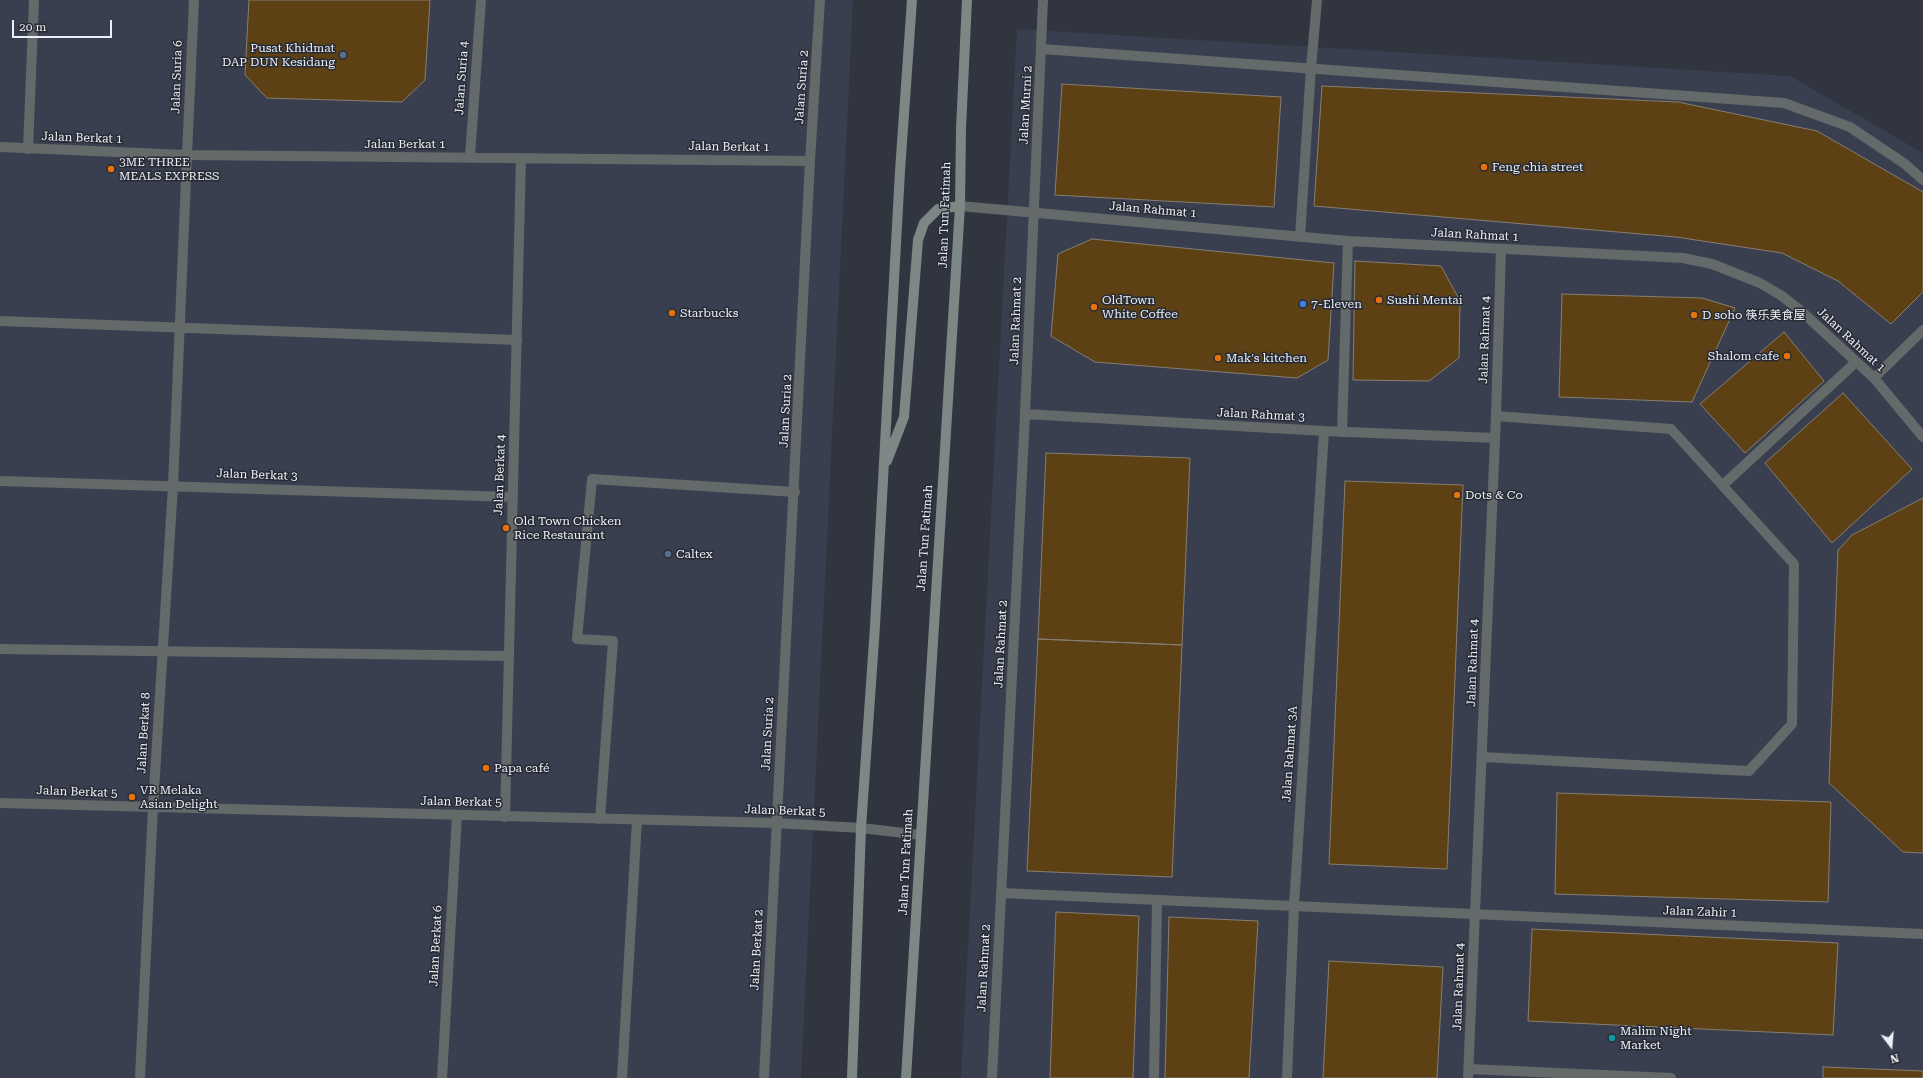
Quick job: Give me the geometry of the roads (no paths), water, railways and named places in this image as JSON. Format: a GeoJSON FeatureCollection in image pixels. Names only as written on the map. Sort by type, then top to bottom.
{"type":"FeatureCollection","features":[{"type":"Feature","properties":{"kind":"main road"},"geometry":{"type":"LineString","coordinates":[[852,1078],[861,828],[884,470],[900,171],[912,0]]}},
{"type":"Feature","properties":{"kind":"main road","name":"Jalan Tun Fatimah"},"geometry":{"type":"LineString","coordinates":[[906,1078],[960,206],[961,129],[967,0]]}},
{"type":"Feature","properties":{"kind":"main road"},"geometry":{"type":"LineString","coordinates":[[884,470],[904,417],[918,240],[924,222],[938,209],[960,206]]}},
{"type":"Feature","properties":{"kind":"street"},"geometry":{"type":"LineString","coordinates":[[28,149],[34,0]]}},
{"type":"Feature","properties":{"kind":"street","name":"Jalan Suria 6"},"geometry":{"type":"LineString","coordinates":[[179,327],[194,0]]}},
{"type":"Feature","properties":{"kind":"street","name":"Jalan Suria 4"},"geometry":{"type":"LineString","coordinates":[[470,157],[481,0]]}},
{"type":"Feature","properties":{"kind":"street","name":"Jalan Suria 2"},"geometry":{"type":"LineString","coordinates":[[776,823],[795,492],[810,161],[820,0]]}},
{"type":"Feature","properties":{"kind":"street","name":"Jalan Murni 2"},"geometry":{"type":"LineString","coordinates":[[1034,212],[1043,0]]}},
{"type":"Feature","properties":{"kind":"street"},"geometry":{"type":"LineString","coordinates":[[1300,237],[1317,0]]}},
{"type":"Feature","properties":{"kind":"street"},"geometry":{"type":"LineString","coordinates":[[1042,50],[1311,68],[1784,103],[1850,127],[1905,164],[1923,180]]}},
{"type":"Feature","properties":{"kind":"street","name":"Jalan Berkat 1"},"geometry":{"type":"LineString","coordinates":[[0,148],[187,155],[810,161]]}},
{"type":"Feature","properties":{"kind":"street","name":"Jalan Berkat 4"},"geometry":{"type":"LineString","coordinates":[[505,816],[522,158]]}},
{"type":"Feature","properties":{"kind":"street","name":"Jalan Rahmat 1"},"geometry":{"type":"LineString","coordinates":[[960,206],[1348,241],[1683,258],[1712,264],[1760,283],[1782,296],[1874,378],[1923,437]]}},
{"type":"Feature","properties":{"kind":"street","name":"Jalan Rahmat 2"},"geometry":{"type":"LineString","coordinates":[[992,1078],[1034,212]]}},
{"type":"Feature","properties":{"kind":"street"},"geometry":{"type":"LineString","coordinates":[[1342,432],[1348,241]]}},
{"type":"Feature","properties":{"kind":"street","name":"Jalan Rahmat 4"},"geometry":{"type":"LineString","coordinates":[[1469,1073],[1496,416],[1501,249]]}},
{"type":"Feature","properties":{"kind":"street"},"geometry":{"type":"LineString","coordinates":[[0,321],[517,340]]}},
{"type":"Feature","properties":{"kind":"street","name":"Jalan Berkat 8"},"geometry":{"type":"LineString","coordinates":[[140,1078],[153,808],[172,486],[179,327]]}},
{"type":"Feature","properties":{"kind":"street"},"geometry":{"type":"LineString","coordinates":[[1874,378],[1923,330]]}},
{"type":"Feature","properties":{"kind":"street"},"geometry":{"type":"LineString","coordinates":[[1723,485],[1856,362]]}},
{"type":"Feature","properties":{"kind":"street","name":"Jalan Rahmat 3"},"geometry":{"type":"LineString","coordinates":[[1025,414],[1342,432],[1495,438]]}},
{"type":"Feature","properties":{"kind":"street"},"geometry":{"type":"LineString","coordinates":[[1482,757],[1749,770],[1792,724],[1794,564],[1671,429],[1496,416]]}},
{"type":"Feature","properties":{"kind":"street","name":"Jalan Rahmat 3A"},"geometry":{"type":"LineString","coordinates":[[1287,1078],[1294,906],[1324,431]]}},
{"type":"Feature","properties":{"kind":"street"},"geometry":{"type":"LineString","coordinates":[[600,819],[613,641],[577,639],[592,479],[795,492]]}},
{"type":"Feature","properties":{"kind":"street","name":"Jalan Berkat 3"},"geometry":{"type":"LineString","coordinates":[[0,481],[513,496]]}},
{"type":"Feature","properties":{"kind":"street"},"geometry":{"type":"LineString","coordinates":[[0,649],[509,656]]}},
{"type":"Feature","properties":{"kind":"street","name":"Jalan Berkat 5"},"geometry":{"type":"LineString","coordinates":[[0,803],[776,823],[861,828],[921,835]]}},
{"type":"Feature","properties":{"kind":"street","name":"Jalan Berkat 6"},"geometry":{"type":"LineString","coordinates":[[442,1078],[457,815]]}},
{"type":"Feature","properties":{"kind":"street"},"geometry":{"type":"LineString","coordinates":[[622,1078],[637,820]]}},
{"type":"Feature","properties":{"kind":"street","name":"Jalan Berkat 2"},"geometry":{"type":"LineString","coordinates":[[764,1078],[776,823]]}},
{"type":"Feature","properties":{"kind":"street","name":"Jalan Zahir 1"},"geometry":{"type":"LineString","coordinates":[[1001,893],[1923,934]]}},
{"type":"Feature","properties":{"kind":"street"},"geometry":{"type":"LineString","coordinates":[[1154,1078],[1156,900]]}},
{"type":"Feature","properties":{"kind":"street"},"geometry":{"type":"LineString","coordinates":[[1469,1073],[1671,1078]]}},
{"type":"Feature","properties":{"kind":"place","name":"Pusat Khidmat DAP DUN Kesidang"},"geometry":{"type":"Point","coordinates":[343,55]}},
{"type":"Feature","properties":{"kind":"place","name":"Feng chia street"},"geometry":{"type":"Point","coordinates":[1484,167]}},
{"type":"Feature","properties":{"kind":"place","name":"3ME THREE MEALS EXPRESS"},"geometry":{"type":"Point","coordinates":[111,169]}},
{"type":"Feature","properties":{"kind":"place","name":"Sushi Mentai"},"geometry":{"type":"Point","coordinates":[1379,300]}},
{"type":"Feature","properties":{"kind":"place","name":"7-Eleven"},"geometry":{"type":"Point","coordinates":[1303,304]}},
{"type":"Feature","properties":{"kind":"place","name":"OldTown White Coffee"},"geometry":{"type":"Point","coordinates":[1094,307]}},
{"type":"Feature","properties":{"kind":"place","name":"Starbucks"},"geometry":{"type":"Point","coordinates":[672,313]}},
{"type":"Feature","properties":{"kind":"place","name":"D soho 筷乐美食屋"},"geometry":{"type":"Point","coordinates":[1694,315]}},
{"type":"Feature","properties":{"kind":"place","name":"Shalom cafe"},"geometry":{"type":"Point","coordinates":[1787,356]}},
{"type":"Feature","properties":{"kind":"place","name":"Mak's kitchen"},"geometry":{"type":"Point","coordinates":[1218,358]}},
{"type":"Feature","properties":{"kind":"place","name":"Dots & Co"},"geometry":{"type":"Point","coordinates":[1457,495]}},
{"type":"Feature","properties":{"kind":"place","name":"Old Town Chicken Rice Restaurant"},"geometry":{"type":"Point","coordinates":[506,528]}},
{"type":"Feature","properties":{"kind":"place","name":"Caltex"},"geometry":{"type":"Point","coordinates":[668,554]}},
{"type":"Feature","properties":{"kind":"place","name":"Papa café"},"geometry":{"type":"Point","coordinates":[486,768]}},
{"type":"Feature","properties":{"kind":"place","name":"VR Melaka Asian Delight"},"geometry":{"type":"Point","coordinates":[132,797]}},
{"type":"Feature","properties":{"kind":"place","name":"Malim Night Market"},"geometry":{"type":"Point","coordinates":[1612,1038]}}]}
